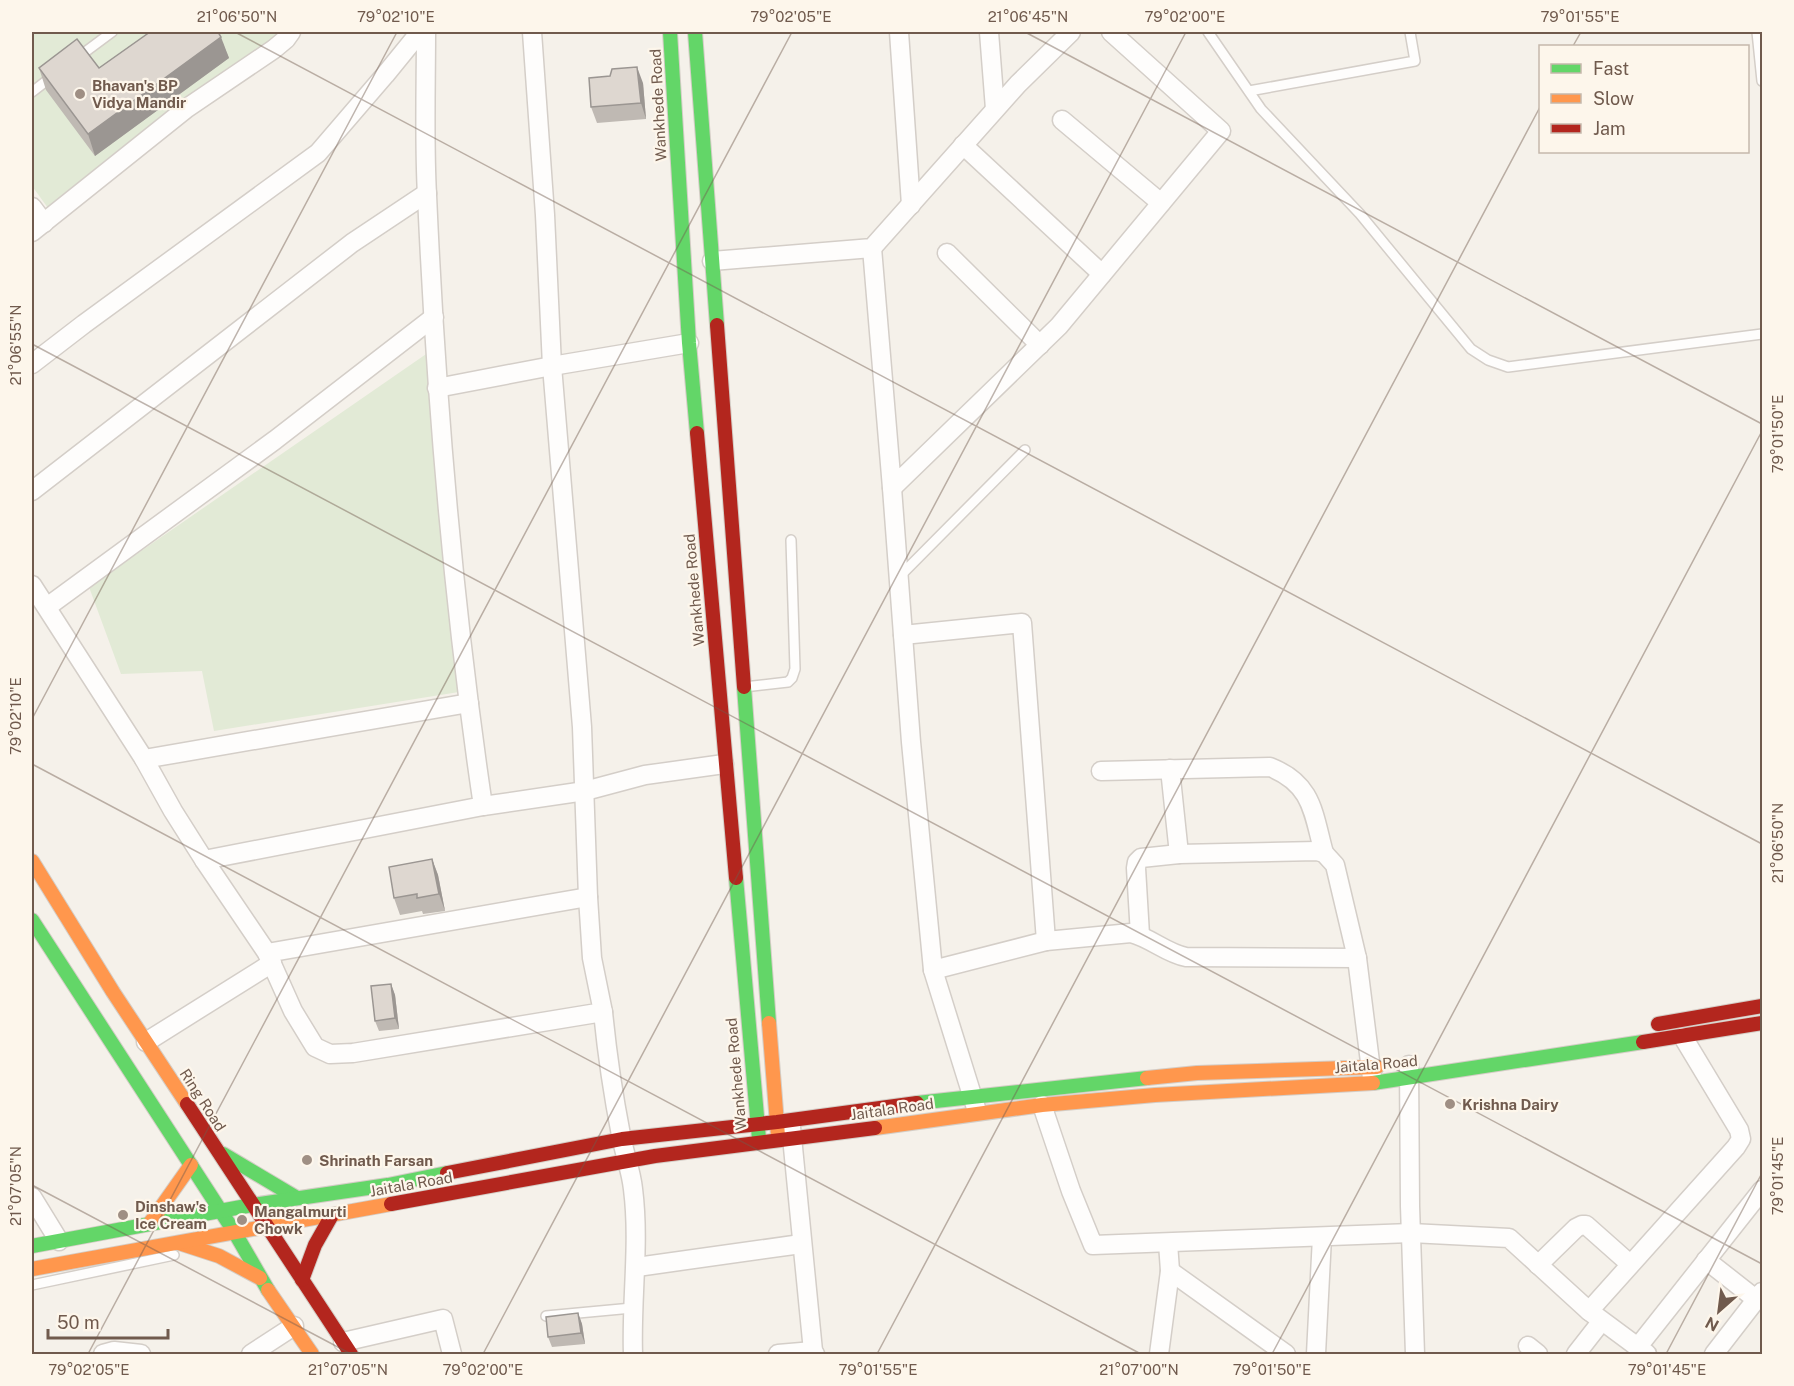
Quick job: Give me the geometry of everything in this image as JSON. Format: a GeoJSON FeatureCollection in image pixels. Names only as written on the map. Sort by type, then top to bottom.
{"type":"FeatureCollection","features":[{"type":"Feature","properties":{"kind":"main road","name":"Wankhede Road"},"geometry":{"type":"LineString","coordinates":[[670,32],[689,343],[733,688],[784,1121]]}},
{"type":"Feature","properties":{"kind":"main road","name":"Wankhede Road"},"geometry":{"type":"LineString","coordinates":[[695,32],[712,261],[733,688],[724,764],[759,1144]]}},
{"type":"Feature","properties":{"kind":"main road","name":"Ring Road"},"geometry":{"type":"LineString","coordinates":[[32,861],[146,1042],[347,1348]]}},
{"type":"Feature","properties":{"kind":"main road"},"geometry":{"type":"LineString","coordinates":[[32,920],[235,1233],[260,1278],[312,1354]]}},
{"type":"Feature","properties":{"kind":"main road"},"geometry":{"type":"LineString","coordinates":[[1650,1026],[1762,1006]]}},
{"type":"Feature","properties":{"kind":"main road","name":"Jaitala Road"},"geometry":{"type":"LineString","coordinates":[[32,1246],[252,1205],[388,1185],[621,1139],[784,1121],[973,1096],[1197,1072],[1371,1075],[1402,1069],[1683,1037],[1762,1023]]}},
{"type":"Feature","properties":{"kind":"main road","name":"Jaitala Road"},"geometry":{"type":"LineString","coordinates":[[32,1269],[655,1156],[1042,1105],[1371,1075],[1582,1037]]}},
{"type":"Feature","properties":{"kind":"main road"},"geometry":{"type":"LineString","coordinates":[[216,1150],[297,1198]]}},
{"type":"Feature","properties":{"kind":"main road"},"geometry":{"type":"LineString","coordinates":[[150,1223],[191,1166]]}},
{"type":"Feature","properties":{"kind":"main road"},"geometry":{"type":"LineString","coordinates":[[302,1280],[315,1245],[332,1215]]}},
{"type":"Feature","properties":{"kind":"main road"},"geometry":{"type":"LineString","coordinates":[[179,1243],[219,1256],[260,1278]]}},
{"type":"Feature","properties":{"kind":"street"},"geometry":{"type":"LineString","coordinates":[[32,207],[38,227],[187,108],[274,49],[291,32]]}},
{"type":"Feature","properties":{"kind":"street"},"geometry":{"type":"LineString","coordinates":[[32,364],[318,153],[420,32]]}},
{"type":"Feature","properties":{"kind":"street"},"geometry":{"type":"LineString","coordinates":[[426,32],[427,193],[437,388],[469,703],[483,806]]}},
{"type":"Feature","properties":{"kind":"street"},"geometry":{"type":"LineString","coordinates":[[532,32],[545,215],[552,366],[575,628],[592,958],[603,1012],[608,1063],[621,1139],[633,1189],[637,1267],[632,1308],[633,1354]]}},
{"type":"Feature","properties":{"kind":"street"},"geometry":{"type":"LineString","coordinates":[[899,32],[911,205]]}},
{"type":"Feature","properties":{"kind":"street"},"geometry":{"type":"LineString","coordinates":[[989,32],[995,109]]}},
{"type":"Feature","properties":{"kind":"street"},"geometry":{"type":"LineString","coordinates":[[712,261],[872,248],[1018,84],[1071,32]]}},
{"type":"Feature","properties":{"kind":"street"},"geometry":{"type":"LineString","coordinates":[[892,488],[1059,326],[1221,131],[1111,32]]}},
{"type":"Feature","properties":{"kind":"street"},"geometry":{"type":"LineString","coordinates":[[1062,120],[1161,203]]}},
{"type":"Feature","properties":{"kind":"street"},"geometry":{"type":"LineString","coordinates":[[963,145],[1102,274]]}},
{"type":"Feature","properties":{"kind":"street"},"geometry":{"type":"LineString","coordinates":[[32,491],[352,243],[427,193]]}},
{"type":"Feature","properties":{"kind":"street"},"geometry":{"type":"LineString","coordinates":[[872,248],[933,970],[978,1114]]}},
{"type":"Feature","properties":{"kind":"street"},"geometry":{"type":"LineString","coordinates":[[947,253],[1040,345]]}},
{"type":"Feature","properties":{"kind":"street"},"geometry":{"type":"LineString","coordinates":[[47,607],[275,440],[434,317]]}},
{"type":"Feature","properties":{"kind":"street"},"geometry":{"type":"LineString","coordinates":[[437,388],[689,343]]}},
{"type":"Feature","properties":{"kind":"street"},"geometry":{"type":"LineString","coordinates":[[32,585],[144,759],[173,812],[269,958],[293,1011],[315,1047],[330,1054],[353,1053],[603,1012]]}},
{"type":"Feature","properties":{"kind":"street"},"geometry":{"type":"LineString","coordinates":[[903,635],[1022,623],[1046,941]]}},
{"type":"Feature","properties":{"kind":"street"},"geometry":{"type":"LineString","coordinates":[[144,759],[469,703]]}},
{"type":"Feature","properties":{"kind":"street"},"geometry":{"type":"LineString","coordinates":[[204,860],[483,806],[585,791],[645,775],[724,764]]}},
{"type":"Feature","properties":{"kind":"street"},"geometry":{"type":"LineString","coordinates":[[1101,771],[1270,767],[1294,780],[1309,798],[1324,854]]}},
{"type":"Feature","properties":{"kind":"street"},"geometry":{"type":"LineString","coordinates":[[1170,769],[1179,854]]}},
{"type":"Feature","properties":{"kind":"street"},"geometry":{"type":"LineString","coordinates":[[1140,935],[1136,867],[1137,862],[1142,858],[1179,854],[1317,851],[1324,854],[1335,866],[1357,958],[1371,1075]]}},
{"type":"Feature","properties":{"kind":"street"},"geometry":{"type":"LineString","coordinates":[[146,1042],[269,958],[588,897]]}},
{"type":"Feature","properties":{"kind":"street"},"geometry":{"type":"LineString","coordinates":[[933,970],[1046,941],[1131,933],[1186,957],[1357,958]]}},
{"type":"Feature","properties":{"kind":"street"},"geometry":{"type":"LineString","coordinates":[[1576,1354],[1595,1316],[1630,1264],[1741,1139],[1739,1130],[1683,1037]]}},
{"type":"Feature","properties":{"kind":"street"},"geometry":{"type":"LineString","coordinates":[[1402,1069],[1415,1354]]}},
{"type":"Feature","properties":{"kind":"street"},"geometry":{"type":"LineString","coordinates":[[1042,1105],[1071,1191],[1093,1245],[1411,1233],[1509,1238],[1595,1316],[1642,1351],[1706,1260],[1762,1190]]}},
{"type":"Feature","properties":{"kind":"street"},"geometry":{"type":"LineString","coordinates":[[778,1354],[814,1353],[784,1121]]}},
{"type":"Feature","properties":{"kind":"street"},"geometry":{"type":"LineString","coordinates":[[32,1197],[59,1241]]}},
{"type":"Feature","properties":{"kind":"street"},"geometry":{"type":"LineString","coordinates":[[1538,1265],[1576,1228],[1582,1225],[1586,1225],[1630,1264]]}},
{"type":"Feature","properties":{"kind":"street"},"geometry":{"type":"LineString","coordinates":[[1316,1354],[1322,1237]]}},
{"type":"Feature","properties":{"kind":"street"},"geometry":{"type":"LineString","coordinates":[[1160,1354],[1170,1271],[1168,1243]]}},
{"type":"Feature","properties":{"kind":"street"},"geometry":{"type":"LineString","coordinates":[[637,1267],[801,1244]]}},
{"type":"Feature","properties":{"kind":"street"},"geometry":{"type":"LineString","coordinates":[[1706,1260],[1760,1296],[1714,1354]]}},
{"type":"Feature","properties":{"kind":"street"},"geometry":{"type":"LineString","coordinates":[[1170,1271],[1286,1354]]}},
{"type":"Feature","properties":{"kind":"street"},"geometry":{"type":"LineString","coordinates":[[347,1348],[443,1318],[452,1354]]}},
{"type":"Feature","properties":{"kind":"street"},"geometry":{"type":"LineString","coordinates":[[251,1354],[294,1326]]}},
{"type":"Feature","properties":{"kind":"street"},"geometry":{"type":"LineString","coordinates":[[103,1354],[114,1352],[141,1354]]}},
{"type":"Feature","properties":{"kind":"lane"},"geometry":{"type":"LineString","coordinates":[[67,65],[112,32]]}},
{"type":"Feature","properties":{"kind":"lane"},"geometry":{"type":"LineString","coordinates":[[1208,32],[1261,109],[1360,214],[1471,349],[1488,360],[1508,367],[1762,334]]}},
{"type":"Feature","properties":{"kind":"lane"},"geometry":{"type":"LineString","coordinates":[[1249,91],[1415,61],[1410,32]]}},
{"type":"Feature","properties":{"kind":"lane"},"geometry":{"type":"LineString","coordinates":[[1757,32],[1762,81]]}},
{"type":"Feature","properties":{"kind":"lane"},"geometry":{"type":"LineString","coordinates":[[32,92],[58,72]]}},
{"type":"Feature","properties":{"kind":"lane"},"geometry":{"type":"LineString","coordinates":[[899,577],[1025,450]]}},
{"type":"Feature","properties":{"kind":"lane"},"geometry":{"type":"LineString","coordinates":[[733,688],[788,682],[792,678],[795,669],[790,540]]}},
{"type":"Feature","properties":{"kind":"lane"},"geometry":{"type":"LineString","coordinates":[[32,1285],[200,1250]]}},
{"type":"Feature","properties":{"kind":"lane"},"geometry":{"type":"LineString","coordinates":[[546,1316],[632,1308]]}},
{"type":"Feature","properties":{"kind":"green space"},"geometry":{"type":"Polygon","coordinates":[[[32,32],[283,32],[48,208],[32,186],[32,32]]]}},
{"type":"Feature","properties":{"kind":"green space"},"geometry":{"type":"Polygon","coordinates":[[[432,350],[459,692],[214,731],[202,671],[121,674],[89,587],[432,350]]]}},
{"type":"Feature","properties":{"kind":"building"},"geometry":{"type":"Polygon","coordinates":[[[150,32],[218,32],[221,37],[88,134],[39,68],[77,39],[99,68],[150,32]]]}},
{"type":"Feature","properties":{"kind":"building"},"geometry":{"type":"Polygon","coordinates":[[[637,67],[641,103],[591,107],[589,78],[610,76],[612,69],[637,67]]]}},
{"type":"Feature","properties":{"kind":"building"},"geometry":{"type":"Polygon","coordinates":[[[432,859],[439,894],[417,898],[417,894],[394,898],[389,867],[432,859]]]}},
{"type":"Feature","properties":{"kind":"building"},"geometry":{"type":"Polygon","coordinates":[[[391,984],[395,1018],[375,1021],[371,986],[391,984]]]}},
{"type":"Feature","properties":{"kind":"building"},"geometry":{"type":"Polygon","coordinates":[[[578,1313],[581,1333],[548,1337],[546,1317],[578,1313]]]}},
{"type":"Feature","properties":{"kind":"traffic: fast"},"geometry":{"type":"LineString","coordinates":[[670,32],[689,343],[697,433]]}},
{"type":"Feature","properties":{"kind":"traffic: fast"},"geometry":{"type":"LineString","coordinates":[[695,32],[717,325]]}},
{"type":"Feature","properties":{"kind":"traffic: fast"},"geometry":{"type":"LineString","coordinates":[[744,687],[769,1023]]}},
{"type":"Feature","properties":{"kind":"traffic: fast"},"geometry":{"type":"LineString","coordinates":[[736,878],[759,1139]]}},
{"type":"Feature","properties":{"kind":"traffic: fast"},"geometry":{"type":"LineString","coordinates":[[32,920],[235,1233],[268,1290]]}},
{"type":"Feature","properties":{"kind":"traffic: fast"},"geometry":{"type":"LineString","coordinates":[[1373,1083],[1643,1042]]}},
{"type":"Feature","properties":{"kind":"traffic: fast"},"geometry":{"type":"LineString","coordinates":[[917,1103],[1147,1078]]}},
{"type":"Feature","properties":{"kind":"traffic: fast"},"geometry":{"type":"LineString","coordinates":[[223,1154],[297,1198]]}},
{"type":"Feature","properties":{"kind":"traffic: fast"},"geometry":{"type":"LineString","coordinates":[[32,1246],[252,1205],[388,1185],[447,1173]]}},
{"type":"Feature","properties":{"kind":"traffic: slow"},"geometry":{"type":"LineString","coordinates":[[32,861],[113,992],[187,1104]]}},
{"type":"Feature","properties":{"kind":"traffic: slow"},"geometry":{"type":"LineString","coordinates":[[769,1023],[778,1136]]}},
{"type":"Feature","properties":{"kind":"traffic: slow"},"geometry":{"type":"LineString","coordinates":[[1147,1078],[1197,1073],[1377,1067]]}},
{"type":"Feature","properties":{"kind":"traffic: slow"},"geometry":{"type":"LineString","coordinates":[[875,1128],[1042,1105],[1155,1095],[1373,1083]]}},
{"type":"Feature","properties":{"kind":"traffic: slow"},"geometry":{"type":"LineString","coordinates":[[150,1223],[191,1165]]}},
{"type":"Feature","properties":{"kind":"traffic: slow"},"geometry":{"type":"LineString","coordinates":[[32,1269],[391,1204]]}},
{"type":"Feature","properties":{"kind":"traffic: slow"},"geometry":{"type":"LineString","coordinates":[[179,1243],[219,1256],[260,1278]]}},
{"type":"Feature","properties":{"kind":"traffic: slow"},"geometry":{"type":"LineString","coordinates":[[268,1290],[312,1354]]}},
{"type":"Feature","properties":{"kind":"traffic: jam"},"geometry":{"type":"LineString","coordinates":[[717,325],[744,687]]}},
{"type":"Feature","properties":{"kind":"traffic: jam"},"geometry":{"type":"LineString","coordinates":[[697,433],[736,878]]}},
{"type":"Feature","properties":{"kind":"traffic: jam"},"geometry":{"type":"LineString","coordinates":[[1658,1024],[1762,1006]]}},
{"type":"Feature","properties":{"kind":"traffic: jam"},"geometry":{"type":"LineString","coordinates":[[1643,1042],[1762,1023]]}},
{"type":"Feature","properties":{"kind":"traffic: jam"},"geometry":{"type":"LineString","coordinates":[[447,1173],[622,1139],[777,1122],[917,1103]]}},
{"type":"Feature","properties":{"kind":"traffic: jam"},"geometry":{"type":"LineString","coordinates":[[187,1104],[351,1354]]}},
{"type":"Feature","properties":{"kind":"traffic: jam"},"geometry":{"type":"LineString","coordinates":[[391,1204],[655,1156],[875,1128]]}},
{"type":"Feature","properties":{"kind":"traffic: jam"},"geometry":{"type":"LineString","coordinates":[[302,1280],[315,1245],[332,1215]]}},
{"type":"Feature","properties":{"kind":"place","name":"Bhavan's BP Vidya Mandir"},"geometry":{"type":"Point","coordinates":[80,94]}},
{"type":"Feature","properties":{"kind":"place","name":"Krishna Dairy"},"geometry":{"type":"Point","coordinates":[1450,1104]}},
{"type":"Feature","properties":{"kind":"place","name":"Shrinath Farsan"},"geometry":{"type":"Point","coordinates":[307,1160]}},
{"type":"Feature","properties":{"kind":"place","name":"Dinshaw's Ice Cream"},"geometry":{"type":"Point","coordinates":[123,1215]}},
{"type":"Feature","properties":{"kind":"place","name":"Mangalmurti Chowk"},"geometry":{"type":"Point","coordinates":[242,1220]}}]}
